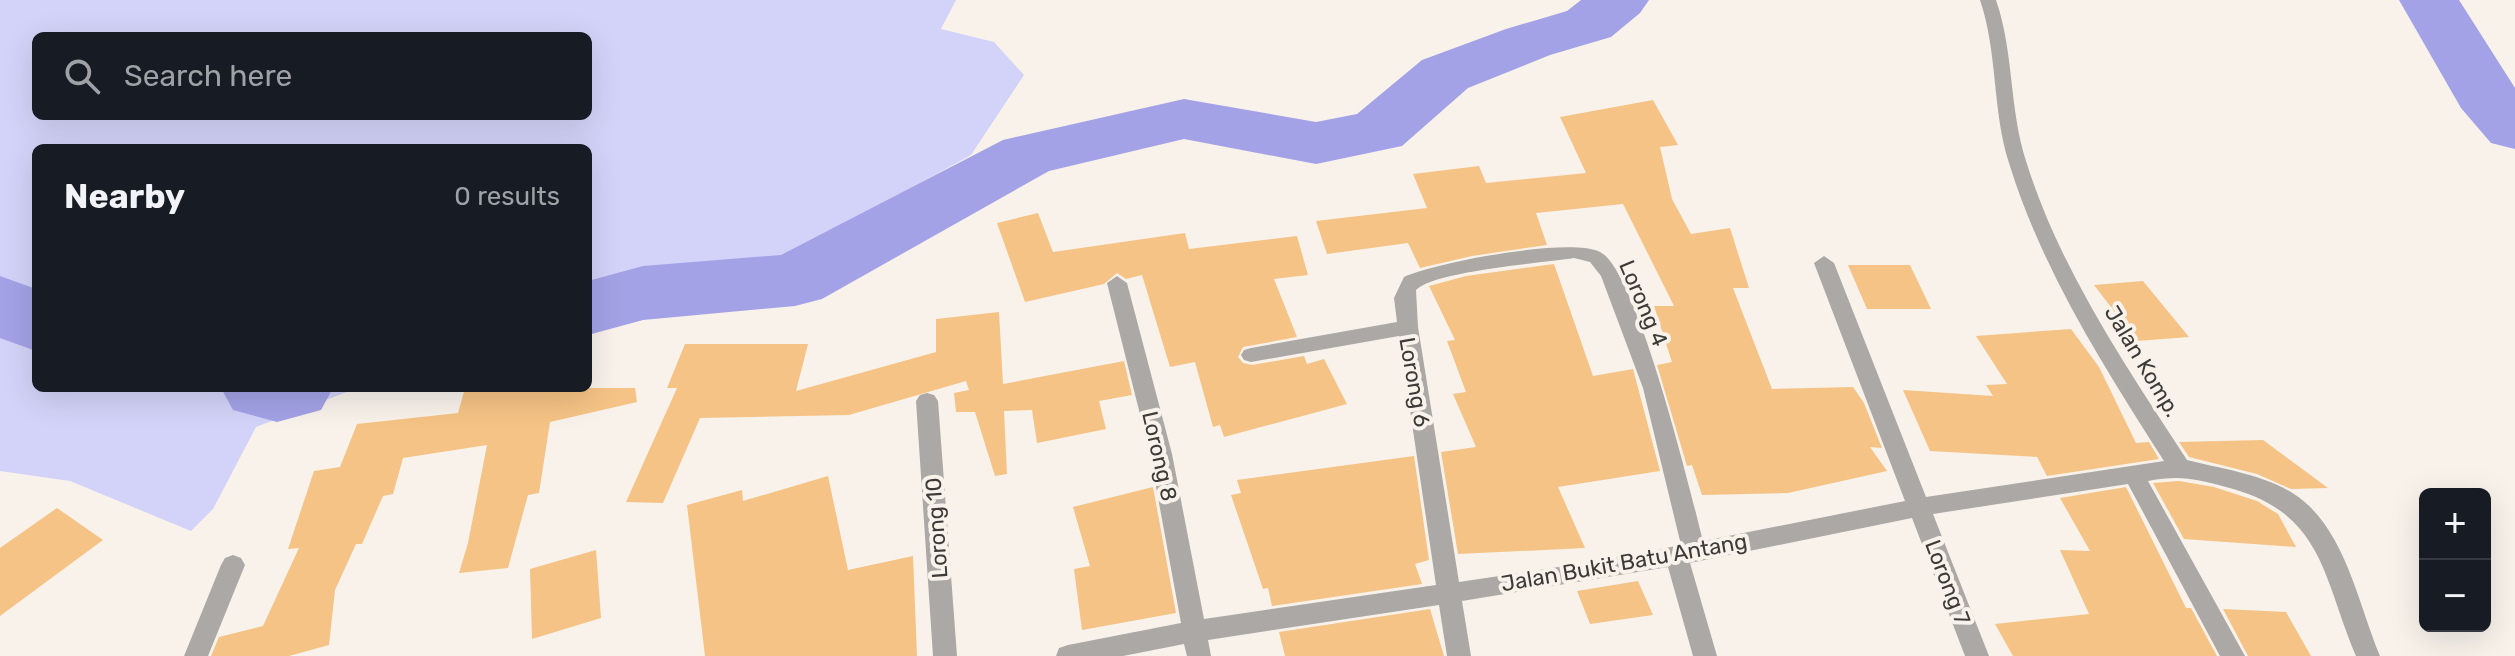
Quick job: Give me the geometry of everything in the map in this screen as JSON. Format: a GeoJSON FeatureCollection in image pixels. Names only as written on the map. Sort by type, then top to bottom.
{"type":"FeatureCollection","features":[{"type":"Feature","properties":{"kind":"street","name":"Jalan Komp."},"geometry":{"type":"LineString","coordinates":[[1988,0],[2004,68],[2013,146],[2037,214],[2105,350],[2180,467]]}},
{"type":"Feature","properties":{"kind":"street","name":"Lorong 4"},"geometry":{"type":"LineString","coordinates":[[1408,327],[1404,298],[1406,290],[1411,282],[1426,275],[1574,252],[1596,257],[1610,274],[1653,388],[1685,554]]}},
{"type":"Feature","properties":{"kind":"street","name":"Lorong 7"},"geometry":{"type":"LineString","coordinates":[[1824,263],[1977,656]]}},
{"type":"Feature","properties":{"kind":"street","name":"Lorong 8"},"geometry":{"type":"LineString","coordinates":[[1117,283],[1161,454],[1199,656]]}},
{"type":"Feature","properties":{"kind":"street","name":"Lorong 6"},"geometry":{"type":"LineString","coordinates":[[1251,355],[1408,327],[1459,656]]}},
{"type":"Feature","properties":{"kind":"street","name":"Lorong 10"},"geometry":{"type":"LineString","coordinates":[[927,401],[945,656]]}},
{"type":"Feature","properties":{"kind":"street","name":"Jalan Bukit Batu Antang"},"geometry":{"type":"LineString","coordinates":[[1068,656],[1196,631],[1605,570],[1920,507],[2180,467]]}},
{"type":"Feature","properties":{"kind":"street"},"geometry":{"type":"LineString","coordinates":[[2180,467],[2259,488],[2284,499],[2301,512],[2315,528],[2328,554],[2368,656]]}},
{"type":"Feature","properties":{"kind":"street"},"geometry":{"type":"LineString","coordinates":[[2134,475],[2233,656]]}},
{"type":"Feature","properties":{"kind":"street"},"geometry":{"type":"LineString","coordinates":[[1685,554],[1705,656]]}},
{"type":"Feature","properties":{"kind":"street"},"geometry":{"type":"LineString","coordinates":[[196,656],[233,565]]}},
{"type":"Feature","properties":{"kind":"shaded area"},"geometry":{"type":"Polygon","coordinates":[[[0,0],[956,0],[941,29],[994,42],[1024,75],[971,155],[864,214],[783,267],[630,284],[592,298],[592,144],[32,144],[32,392],[347,392],[256,427],[213,509],[191,531],[70,481],[0,471],[0,0]]]}},
{"type":"Feature","properties":{"kind":"building"},"geometry":{"type":"Polygon","coordinates":[[[1653,100],[1678,145],[1660,147],[1672,199],[1691,234],[1730,228],[1749,288],[1733,288],[1772,389],[1853,387],[1864,403],[1882,448],[1870,447],[1887,471],[1788,493],[1702,495],[1692,465],[1687,466],[1657,365],[1672,362],[1654,306],[1674,306],[1623,204],[1536,213],[1547,245],[1472,256],[1420,268],[1408,243],[1327,254],[1316,221],[1427,208],[1413,174],[1479,166],[1486,183],[1586,173],[1560,117],[1653,100]]]}},
{"type":"Feature","properties":{"kind":"building"},"geometry":{"type":"Polygon","coordinates":[[[1038,213],[1053,252],[1185,233],[1189,249],[1297,236],[1308,275],[1274,279],[1297,337],[1243,347],[1238,357],[1243,363],[1252,365],[1304,356],[1307,364],[1324,359],[1347,404],[1224,437],[1220,425],[1213,427],[1195,362],[1170,367],[1142,275],[1126,279],[1117,273],[1104,284],[1025,302],[997,223],[1038,213]]]}},
{"type":"Feature","properties":{"kind":"building"},"geometry":{"type":"Polygon","coordinates":[[[1554,264],[1593,376],[1633,369],[1660,471],[1558,487],[1585,548],[1458,554],[1441,452],[1476,447],[1453,394],[1466,392],[1447,341],[1455,340],[1429,286],[1466,276],[1554,264]]]}},
{"type":"Feature","properties":{"kind":"building"},"geometry":{"type":"Polygon","coordinates":[[[1848,265],[1910,265],[1931,309],[1867,309],[1848,265]]]}},
{"type":"Feature","properties":{"kind":"building"},"geometry":{"type":"Polygon","coordinates":[[[2143,281],[2189,337],[2137,341],[2094,285],[2143,281]]]}},
{"type":"Feature","properties":{"kind":"building"},"geometry":{"type":"Polygon","coordinates":[[[999,312],[1003,384],[1124,361],[1132,395],[1099,401],[1106,429],[1037,443],[1032,410],[1004,411],[1007,474],[995,476],[975,412],[956,412],[954,393],[969,390],[966,381],[849,415],[700,418],[663,503],[626,502],[677,388],[667,388],[685,344],[808,344],[796,391],[936,352],[936,319],[999,312]]]}},
{"type":"Feature","properties":{"kind":"building"},"geometry":{"type":"Polygon","coordinates":[[[2071,329],[2099,367],[2136,443],[2149,442],[2159,459],[2047,476],[2037,457],[1930,451],[1903,390],[1993,396],[1986,385],[2007,384],[1976,336],[2071,329]]]}},
{"type":"Feature","properties":{"kind":"building"},"geometry":{"type":"Polygon","coordinates":[[[592,388],[635,388],[637,402],[550,422],[539,493],[528,495],[508,568],[459,573],[487,445],[403,458],[393,494],[383,496],[362,544],[356,544],[335,590],[329,645],[289,656],[211,656],[219,637],[263,626],[299,548],[288,549],[314,471],[340,467],[357,424],[458,413],[464,392],[592,392],[592,388]]]}},
{"type":"Feature","properties":{"kind":"building"},"geometry":{"type":"Polygon","coordinates":[[[2263,440],[2328,488],[2291,489],[2257,474],[2189,457],[2179,442],[2263,440]]]}},
{"type":"Feature","properties":{"kind":"building"},"geometry":{"type":"Polygon","coordinates":[[[1414,456],[1429,560],[1415,564],[1422,584],[1272,606],[1268,588],[1263,589],[1231,495],[1241,493],[1237,480],[1414,456]]]}},
{"type":"Feature","properties":{"kind":"building"},"geometry":{"type":"Polygon","coordinates":[[[828,476],[848,570],[913,556],[917,656],[705,656],[687,505],[742,490],[743,501],[828,476]]]}},
{"type":"Feature","properties":{"kind":"building"},"geometry":{"type":"Polygon","coordinates":[[[2179,481],[2214,487],[2257,501],[2278,514],[2296,547],[2184,539],[2153,483],[2179,481]]]}},
{"type":"Feature","properties":{"kind":"building"},"geometry":{"type":"Polygon","coordinates":[[[1153,487],[1176,613],[1082,630],[1074,569],[1090,566],[1073,507],[1153,487]]]}},
{"type":"Feature","properties":{"kind":"building"},"geometry":{"type":"Polygon","coordinates":[[[2126,487],[2186,608],[2191,608],[2217,656],[2013,656],[1995,624],[2089,614],[2060,550],[2090,551],[2060,498],[2126,487]]]}},
{"type":"Feature","properties":{"kind":"building"},"geometry":{"type":"Polygon","coordinates":[[[57,508],[103,540],[0,616],[0,548],[57,508]]]}},
{"type":"Feature","properties":{"kind":"building"},"geometry":{"type":"Polygon","coordinates":[[[596,550],[601,618],[532,639],[530,569],[596,550]]]}},
{"type":"Feature","properties":{"kind":"building"},"geometry":{"type":"Polygon","coordinates":[[[1638,581],[1653,615],[1590,624],[1577,591],[1638,581]]]}},
{"type":"Feature","properties":{"kind":"building"},"geometry":{"type":"Polygon","coordinates":[[[1430,609],[1444,656],[1285,656],[1279,632],[1430,609]]]}},
{"type":"Feature","properties":{"kind":"building"},"geometry":{"type":"Polygon","coordinates":[[[2223,609],[2286,612],[2311,656],[2248,656],[2223,609]]]}},
{"type":"Feature","properties":{"kind":"waterway"},"geometry":{"type":"LineString","coordinates":[[592,307],[643,293],[795,280],[1027,155],[1184,119],[1316,143],[1378,131],[1445,74],[1528,42],[1589,24],[1619,0]]}},
{"type":"Feature","properties":{"kind":"waterway"},"geometry":{"type":"LineString","coordinates":[[2429,0],[2484,94],[2515,128]]}},
{"type":"Feature","properties":{"kind":"waterway"},"geometry":{"type":"LineString","coordinates":[[0,303],[32,321]]}}]}
